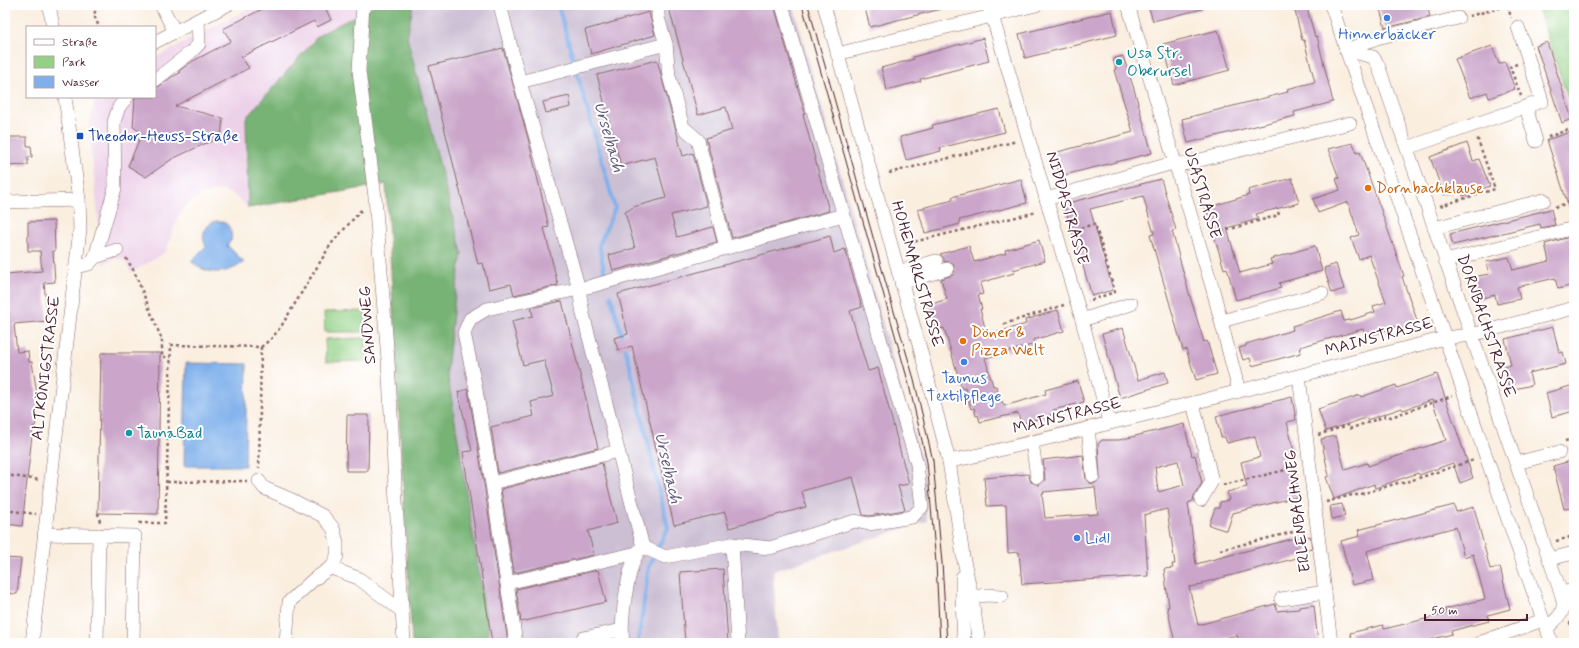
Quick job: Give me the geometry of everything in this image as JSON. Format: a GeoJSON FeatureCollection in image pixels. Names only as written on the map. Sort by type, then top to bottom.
{"type":"FeatureCollection","features":[{"type":"Feature","properties":{"kind":"street"},"geometry":{"type":"LineString","coordinates":[[49,5],[53,26]]}},
{"type":"Feature","properties":{"kind":"street"},"geometry":{"type":"LineString","coordinates":[[161,5],[175,32]]}},
{"type":"Feature","properties":{"kind":"street"},"geometry":{"type":"LineString","coordinates":[[156,42],[227,5]]}},
{"type":"Feature","properties":{"kind":"street","name":"SANDWEG"},"geometry":{"type":"LineString","coordinates":[[363,5],[359,71],[375,197],[388,360],[404,643]]}},
{"type":"Feature","properties":{"kind":"street"},"geometry":{"type":"LineString","coordinates":[[500,5],[578,289],[643,550],[629,578],[622,637],[583,638],[584,643]]}},
{"type":"Feature","properties":{"kind":"street"},"geometry":{"type":"LineString","coordinates":[[658,5],[658,18],[666,44],[669,76],[683,127],[698,140],[726,247]]}},
{"type":"Feature","properties":{"kind":"street"},"geometry":{"type":"LineString","coordinates":[[507,583],[643,550],[665,557],[732,544],[770,548],[855,521],[869,524],[912,517],[922,507],[916,464],[782,5]]}},
{"type":"Feature","properties":{"kind":"street","name":"HOHEMARKSTRASSE"},"geometry":{"type":"LineString","coordinates":[[824,5],[921,352],[949,461],[963,556],[967,598],[978,643]]}},
{"type":"Feature","properties":{"kind":"street"},"geometry":{"type":"LineString","coordinates":[[837,54],[991,11],[1036,5]]}},
{"type":"Feature","properties":{"kind":"street","name":"USASTRASSE"},"geometry":{"type":"LineString","coordinates":[[1128,5],[1222,321],[1239,391]]}},
{"type":"Feature","properties":{"kind":"street"},"geometry":{"type":"LineString","coordinates":[[1332,5],[1463,392],[1551,643]]}},
{"type":"Feature","properties":{"kind":"street","name":"NIDDASTRASSE"},"geometry":{"type":"LineString","coordinates":[[991,11],[1082,320],[1109,422]]}},
{"type":"Feature","properties":{"kind":"street"},"geometry":{"type":"LineString","coordinates":[[1346,50],[1377,38],[1458,18]]}},
{"type":"Feature","properties":{"kind":"street"},"geometry":{"type":"LineString","coordinates":[[156,79],[199,44],[198,20]]}},
{"type":"Feature","properties":{"kind":"street"},"geometry":{"type":"LineString","coordinates":[[1407,148],[1542,101],[1518,27]]}},
{"type":"Feature","properties":{"kind":"street"},"geometry":{"type":"LineString","coordinates":[[520,82],[666,44]]}},
{"type":"Feature","properties":{"kind":"street","name":"DORNBACHSTRASSE"},"geometry":{"type":"LineString","coordinates":[[1346,50],[1373,58],[1376,61],[1549,559],[1567,596],[1558,618],[1545,624]]}},
{"type":"Feature","properties":{"kind":"street","name":"ALTKÖNIGSTRASSE"},"geometry":{"type":"LineString","coordinates":[[32,643],[80,229],[79,200],[65,98]]}},
{"type":"Feature","properties":{"kind":"street"},"geometry":{"type":"LineString","coordinates":[[76,267],[89,264],[95,257],[115,188],[114,122],[119,107],[126,98]]}},
{"type":"Feature","properties":{"kind":"street"},"geometry":{"type":"LineString","coordinates":[[1526,107],[1536,141]]}},
{"type":"Feature","properties":{"kind":"street"},"geometry":{"type":"LineString","coordinates":[[1048,204],[1166,165],[1175,163],[1184,164],[1350,123]]}},
{"type":"Feature","properties":{"kind":"street"},"geometry":{"type":"LineString","coordinates":[[5,202],[79,200]]}},
{"type":"Feature","properties":{"kind":"street"},"geometry":{"type":"LineString","coordinates":[[1434,228],[1544,200]]}},
{"type":"Feature","properties":{"kind":"street"},"geometry":{"type":"LineString","coordinates":[[516,643],[492,483],[475,384],[464,333],[470,319],[487,309],[578,289],[843,215]]}},
{"type":"Feature","properties":{"kind":"street"},"geometry":{"type":"LineString","coordinates":[[1445,261],[1574,228]]}},
{"type":"Feature","properties":{"kind":"street"},"geometry":{"type":"LineString","coordinates":[[95,257],[118,250]]}},
{"type":"Feature","properties":{"kind":"street"},"geometry":{"type":"LineString","coordinates":[[900,278],[936,261]]}},
{"type":"Feature","properties":{"kind":"street"},"geometry":{"type":"LineString","coordinates":[[900,278],[947,269]]}},
{"type":"Feature","properties":{"kind":"street"},"geometry":{"type":"LineString","coordinates":[[1222,321],[1322,293]]}},
{"type":"Feature","properties":{"kind":"street"},"geometry":{"type":"LineString","coordinates":[[1082,320],[1131,304]]}},
{"type":"Feature","properties":{"kind":"street","name":"MAINSTRASSE"},"geometry":{"type":"LineString","coordinates":[[949,461],[1193,403],[1445,338],[1471,335],[1574,308]]}},
{"type":"Feature","properties":{"kind":"street","name":"ERLENBACHWEG"},"geometry":{"type":"LineString","coordinates":[[1299,376],[1331,643]]}},
{"type":"Feature","properties":{"kind":"street"},"geometry":{"type":"LineString","coordinates":[[1193,403],[1212,481],[1201,500]]}},
{"type":"Feature","properties":{"kind":"street"},"geometry":{"type":"LineString","coordinates":[[1088,428],[1093,476]]}},
{"type":"Feature","properties":{"kind":"street"},"geometry":{"type":"LineString","coordinates":[[1032,442],[1037,478]]}},
{"type":"Feature","properties":{"kind":"street"},"geometry":{"type":"LineString","coordinates":[[492,483],[618,451]]}},
{"type":"Feature","properties":{"kind":"street"},"geometry":{"type":"LineString","coordinates":[[1516,463],[1559,452]]}},
{"type":"Feature","properties":{"kind":"street"},"geometry":{"type":"LineString","coordinates":[[259,481],[264,488],[323,516],[333,528],[337,542],[337,556],[333,566],[313,580],[289,602],[286,643]]}},
{"type":"Feature","properties":{"kind":"street"},"geometry":{"type":"LineString","coordinates":[[44,534],[100,528],[134,536],[133,643]]}},
{"type":"Feature","properties":{"kind":"street"},"geometry":{"type":"LineString","coordinates":[[97,643],[100,528]]}},
{"type":"Feature","properties":{"kind":"street"},"geometry":{"type":"LineString","coordinates":[[732,544],[738,643]]}},
{"type":"Feature","properties":{"kind":"street"},"geometry":{"type":"LineString","coordinates":[[1549,559],[1574,553]]}},
{"type":"Feature","properties":{"kind":"street"},"geometry":{"type":"LineString","coordinates":[[331,568],[358,578],[402,611]]}},
{"type":"Feature","properties":{"kind":"street"},"geometry":{"type":"LineString","coordinates":[[1281,599],[1325,592]]}},
{"type":"Feature","properties":{"kind":"street"},"geometry":{"type":"LineString","coordinates":[[967,598],[987,595],[1002,596]]}},
{"type":"Feature","properties":{"kind":"street","name":"HOHEMARKSTRASSE"},"geometry":{"type":"LineString","coordinates":[[964,643],[967,598]]}},
{"type":"Feature","properties":{"kind":"street"},"geometry":{"type":"LineString","coordinates":[[1479,643],[1545,624]]}},
{"type":"Feature","properties":{"kind":"street"},"geometry":{"type":"LineString","coordinates":[[1545,624],[1556,636],[1559,643]]}},
{"type":"Feature","properties":{"kind":"path"},"geometry":{"type":"LineString","coordinates":[[97,5],[94,16],[99,26]]}},
{"type":"Feature","properties":{"kind":"path"},"geometry":{"type":"LineString","coordinates":[[1458,18],[1511,5]]}},
{"type":"Feature","properties":{"kind":"path"},"geometry":{"type":"LineString","coordinates":[[1518,90],[1510,70],[1510,66],[1529,60]]}},
{"type":"Feature","properties":{"kind":"path"},"geometry":{"type":"LineString","coordinates":[[1536,141],[1573,128],[1574,131]]}},
{"type":"Feature","properties":{"kind":"path"},"geometry":{"type":"LineString","coordinates":[[889,173],[1029,138]]}},
{"type":"Feature","properties":{"kind":"path"},"geometry":{"type":"LineString","coordinates":[[1428,210],[1495,189],[1481,150]]}},
{"type":"Feature","properties":{"kind":"path"},"geometry":{"type":"LineString","coordinates":[[1481,163],[1485,162]]}},
{"type":"Feature","properties":{"kind":"path"},"geometry":{"type":"LineString","coordinates":[[158,523],[165,523],[172,345],[261,347],[272,338],[282,325],[331,244],[361,211],[370,197],[375,197]]}},
{"type":"Feature","properties":{"kind":"path"},"geometry":{"type":"LineString","coordinates":[[1544,200],[1551,208],[1574,201]]}},
{"type":"Feature","properties":{"kind":"path"},"geometry":{"type":"LineString","coordinates":[[909,243],[1048,204]]}},
{"type":"Feature","properties":{"kind":"path"},"geometry":{"type":"LineString","coordinates":[[1198,239],[1279,215],[1277,208]]}},
{"type":"Feature","properties":{"kind":"path"},"geometry":{"type":"LineString","coordinates":[[1004,324],[1115,292],[1096,224],[1056,234]]}},
{"type":"Feature","properties":{"kind":"path"},"geometry":{"type":"LineString","coordinates":[[118,250],[129,261],[140,285],[162,340],[162,357],[171,357]]}},
{"type":"Feature","properties":{"kind":"path"},"geometry":{"type":"LineString","coordinates":[[167,482],[259,481],[261,347]]}},
{"type":"Feature","properties":{"kind":"path"},"geometry":{"type":"LineString","coordinates":[[1306,435],[1319,435],[1348,426],[1349,429],[1386,416],[1391,417],[1463,392]]}},
{"type":"Feature","properties":{"kind":"path"},"geometry":{"type":"LineString","coordinates":[[1314,503],[1332,502],[1398,482],[1403,483],[1486,456]]}},
{"type":"Feature","properties":{"kind":"path"},"geometry":{"type":"LineString","coordinates":[[1212,481],[1220,486],[1310,464]]}},
{"type":"Feature","properties":{"kind":"path"},"geometry":{"type":"LineString","coordinates":[[5,476],[50,481]]}},
{"type":"Feature","properties":{"kind":"path"},"geometry":{"type":"LineString","coordinates":[[5,510],[46,515]]}},
{"type":"Feature","properties":{"kind":"path"},"geometry":{"type":"LineString","coordinates":[[98,513],[100,528]]}},
{"type":"Feature","properties":{"kind":"path"},"geometry":{"type":"LineString","coordinates":[[1220,550],[1317,526]]}},
{"type":"Feature","properties":{"kind":"path"},"geometry":{"type":"LineString","coordinates":[[1544,544],[1574,536]]}},
{"type":"Feature","properties":{"kind":"shaded area"},"geometry":{"type":"Polygon","coordinates":[[[255,5],[357,5],[358,15],[246,118],[248,208],[235,196],[220,190],[202,195],[186,205],[179,213],[166,251],[131,273],[125,260],[117,258],[103,264],[89,129],[95,101],[98,98],[156,98],[156,57],[255,5]]]}},
{"type":"Feature","properties":{"kind":"shaded area"},"geometry":{"type":"Polygon","coordinates":[[[413,5],[793,5],[922,463],[927,521],[773,571],[778,643],[490,643],[447,371],[454,302],[462,253],[407,37],[413,5]]]}},
{"type":"Feature","properties":{"kind":"green space"},"geometry":{"type":"Polygon","coordinates":[[[376,5],[413,5],[407,37],[462,253],[454,302],[447,371],[490,643],[412,643],[386,184],[248,208],[246,118],[319,35],[376,5]]]}},
{"type":"Feature","properties":{"kind":"green space"},"geometry":{"type":"Polygon","coordinates":[[[1537,5],[1574,5],[1574,117],[1537,5]]]}},
{"type":"Feature","properties":{"kind":"green space"},"geometry":{"type":"Polygon","coordinates":[[[365,311],[366,332],[325,332],[324,312],[365,311]]]}},
{"type":"Feature","properties":{"kind":"green space"},"geometry":{"type":"Polygon","coordinates":[[[366,338],[366,361],[326,362],[325,339],[366,338]]]}},
{"type":"Feature","properties":{"kind":"water"},"geometry":{"type":"Polygon","coordinates":[[[216,221],[224,222],[229,226],[231,241],[227,245],[244,262],[231,269],[217,272],[204,269],[191,261],[206,246],[203,238],[206,228],[216,221]]]}},
{"type":"Feature","properties":{"kind":"water"},"geometry":{"type":"Polygon","coordinates":[[[186,363],[247,364],[245,466],[184,466],[186,363]]]}},
{"type":"Feature","properties":{"kind":"building"},"geometry":{"type":"Polygon","coordinates":[[[270,5],[324,5],[331,20],[317,27],[314,21],[241,57],[249,68],[175,106],[223,118],[221,138],[172,159],[146,177],[128,166],[142,133],[133,127],[135,98],[156,98],[156,88],[180,73],[179,71],[193,61],[231,41],[223,29],[270,5]]]}},
{"type":"Feature","properties":{"kind":"building"},"geometry":{"type":"Polygon","coordinates":[[[681,5],[774,5],[805,113],[803,114],[829,211],[732,238],[706,138],[732,130],[726,107],[698,115],[669,8],[681,5]]]}},
{"type":"Feature","properties":{"kind":"building"},"geometry":{"type":"Polygon","coordinates":[[[864,5],[941,5],[941,9],[870,27],[864,5]]]}},
{"type":"Feature","properties":{"kind":"building"},"geometry":{"type":"Polygon","coordinates":[[[1148,5],[1202,5],[1202,9],[1153,21],[1148,5]]]}},
{"type":"Feature","properties":{"kind":"building"},"geometry":{"type":"Polygon","coordinates":[[[1379,5],[1392,5],[1394,9],[1408,5],[1427,5],[1430,17],[1385,28],[1379,5]]]}},
{"type":"Feature","properties":{"kind":"building"},"geometry":{"type":"Polygon","coordinates":[[[1307,8],[1315,37],[1317,36],[1333,102],[1294,112],[1295,116],[1188,143],[1182,119],[1288,92],[1287,89],[1315,82],[1295,11],[1307,8]]]}},
{"type":"Feature","properties":{"kind":"building"},"geometry":{"type":"Polygon","coordinates":[[[1112,11],[1117,35],[1025,58],[1019,34],[1112,11]]]}},
{"type":"Feature","properties":{"kind":"building"},"geometry":{"type":"Polygon","coordinates":[[[649,12],[655,35],[591,54],[585,30],[649,12]]]}},
{"type":"Feature","properties":{"kind":"building"},"geometry":{"type":"Polygon","coordinates":[[[1218,30],[1230,70],[1174,85],[1163,44],[1218,30]]]}},
{"type":"Feature","properties":{"kind":"building"},"geometry":{"type":"Polygon","coordinates":[[[983,38],[989,61],[920,79],[921,81],[887,90],[881,68],[914,59],[913,57],[983,38]]]}},
{"type":"Feature","properties":{"kind":"building"},"geometry":{"type":"Polygon","coordinates":[[[1547,42],[1572,119],[1562,123],[1536,46],[1547,42]]]}},
{"type":"Feature","properties":{"kind":"building"},"geometry":{"type":"Polygon","coordinates":[[[1492,46],[1499,64],[1505,62],[1515,89],[1489,98],[1487,92],[1470,98],[1455,59],[1492,46]]]}},
{"type":"Feature","properties":{"kind":"building"},"geometry":{"type":"Polygon","coordinates":[[[503,48],[528,138],[549,227],[544,228],[558,285],[514,295],[511,284],[489,289],[483,263],[478,264],[429,66],[503,48]]]}},
{"type":"Feature","properties":{"kind":"building"},"geometry":{"type":"Polygon","coordinates":[[[1123,56],[1152,153],[1060,176],[1054,153],[1133,132],[1114,70],[1116,69],[1113,59],[1123,56]]]}},
{"type":"Feature","properties":{"kind":"building"},"geometry":{"type":"Polygon","coordinates":[[[657,60],[683,156],[693,153],[707,206],[671,215],[677,237],[713,227],[717,242],[613,271],[609,255],[635,248],[625,212],[633,207],[666,198],[655,157],[621,166],[597,75],[657,60]]]}},
{"type":"Feature","properties":{"kind":"building"},"geometry":{"type":"Polygon","coordinates":[[[569,96],[571,107],[546,113],[543,102],[569,96]]]}},
{"type":"Feature","properties":{"kind":"building"},"geometry":{"type":"Polygon","coordinates":[[[999,109],[1005,132],[940,148],[941,151],[906,160],[900,137],[933,128],[932,125],[999,109]]]}},
{"type":"Feature","properties":{"kind":"building"},"geometry":{"type":"Polygon","coordinates":[[[1570,132],[1574,145],[1574,216],[1572,217],[1547,140],[1570,132]]]}},
{"type":"Feature","properties":{"kind":"building"},"geometry":{"type":"Polygon","coordinates":[[[5,137],[27,137],[27,146],[31,146],[32,157],[28,157],[28,165],[5,166],[5,137]]]}},
{"type":"Feature","properties":{"kind":"building"},"geometry":{"type":"Polygon","coordinates":[[[1353,143],[1357,153],[1360,152],[1381,210],[1404,276],[1402,277],[1418,323],[1398,330],[1397,326],[1366,337],[1363,329],[1300,347],[1301,353],[1252,366],[1250,358],[1243,360],[1239,348],[1246,346],[1246,344],[1293,330],[1292,326],[1341,311],[1344,321],[1354,319],[1375,312],[1373,306],[1386,302],[1369,255],[1359,259],[1351,238],[1359,235],[1348,202],[1318,213],[1313,199],[1340,190],[1336,179],[1339,178],[1328,149],[1353,143]]]}},
{"type":"Feature","properties":{"kind":"building"},"geometry":{"type":"Polygon","coordinates":[[[1467,143],[1473,161],[1479,159],[1490,186],[1463,196],[1460,189],[1444,195],[1430,157],[1467,143]]]}},
{"type":"Feature","properties":{"kind":"building"},"geometry":{"type":"Polygon","coordinates":[[[1292,178],[1299,203],[1256,214],[1258,219],[1227,228],[1240,273],[1272,264],[1270,259],[1315,246],[1322,271],[1279,283],[1281,288],[1236,300],[1227,268],[1224,269],[1206,208],[1249,195],[1248,190],[1292,178]]]}},
{"type":"Feature","properties":{"kind":"building"},"geometry":{"type":"Polygon","coordinates":[[[1021,179],[1027,203],[959,220],[960,224],[925,233],[918,209],[953,200],[952,197],[1021,179]]]}},
{"type":"Feature","properties":{"kind":"building"},"geometry":{"type":"Polygon","coordinates":[[[1161,179],[1176,230],[1172,231],[1189,293],[1204,342],[1207,341],[1217,374],[1196,380],[1186,349],[1183,350],[1150,235],[1154,234],[1143,196],[1090,209],[1113,290],[1092,296],[1064,204],[1161,179]]]}},
{"type":"Feature","properties":{"kind":"building"},"geometry":{"type":"Polygon","coordinates":[[[1551,209],[1555,225],[1541,228],[1540,224],[1453,245],[1450,234],[1551,209]]]}},
{"type":"Feature","properties":{"kind":"building"},"geometry":{"type":"Polygon","coordinates":[[[54,221],[55,251],[53,251],[55,282],[44,283],[48,321],[14,324],[17,352],[28,351],[29,362],[32,362],[38,400],[35,427],[33,426],[22,526],[5,524],[5,421],[8,399],[5,400],[5,274],[42,271],[40,251],[28,251],[28,222],[54,221]]]}},
{"type":"Feature","properties":{"kind":"building"},"geometry":{"type":"Polygon","coordinates":[[[830,236],[834,253],[845,249],[862,307],[850,311],[868,371],[878,368],[909,484],[898,486],[905,510],[869,516],[863,515],[853,477],[802,491],[806,507],[729,528],[725,512],[674,525],[632,346],[618,350],[614,338],[628,334],[618,294],[830,236]]]}},
{"type":"Feature","properties":{"kind":"building"},"geometry":{"type":"Polygon","coordinates":[[[1570,237],[1574,253],[1574,285],[1558,289],[1555,278],[1517,287],[1520,299],[1497,304],[1495,295],[1478,299],[1473,277],[1489,274],[1486,262],[1509,257],[1513,270],[1549,261],[1545,244],[1570,237]]]}},
{"type":"Feature","properties":{"kind":"building"},"geometry":{"type":"Polygon","coordinates":[[[1039,240],[1045,261],[1013,270],[1014,273],[980,283],[983,294],[978,295],[987,335],[1026,324],[1025,320],[1058,310],[1064,331],[1033,340],[1035,344],[985,358],[993,386],[996,386],[1000,402],[1002,401],[1004,406],[1046,394],[1045,390],[1078,381],[1084,402],[1053,410],[1054,414],[1021,424],[1018,413],[980,422],[978,415],[976,416],[974,408],[971,409],[965,388],[962,389],[944,328],[937,330],[929,305],[947,299],[941,279],[953,275],[955,270],[953,263],[948,261],[944,262],[944,258],[940,254],[969,246],[974,262],[1006,253],[1005,250],[1039,240]]]}},
{"type":"Feature","properties":{"kind":"building"},"geometry":{"type":"Polygon","coordinates":[[[1336,264],[1344,289],[1332,293],[1324,268],[1336,264]]]}},
{"type":"Feature","properties":{"kind":"building"},"geometry":{"type":"Polygon","coordinates":[[[562,301],[598,448],[498,473],[491,427],[534,416],[531,402],[554,396],[544,360],[523,365],[512,321],[533,316],[531,308],[562,301]]]}},
{"type":"Feature","properties":{"kind":"building"},"geometry":{"type":"Polygon","coordinates":[[[1553,327],[1559,353],[1563,352],[1566,364],[1529,373],[1532,385],[1510,390],[1502,367],[1511,365],[1505,339],[1553,327]]]}},
{"type":"Feature","properties":{"kind":"building"},"geometry":{"type":"Polygon","coordinates":[[[1123,328],[1138,380],[1165,372],[1168,383],[1120,398],[1102,334],[1123,328]]]}},
{"type":"Feature","properties":{"kind":"building","name":"TaunaBad"},"geometry":{"type":"Polygon","coordinates":[[[101,353],[160,353],[158,514],[98,513],[101,353]]]}},
{"type":"Feature","properties":{"kind":"building"},"geometry":{"type":"Polygon","coordinates":[[[1437,374],[1473,478],[1460,483],[1453,463],[1375,488],[1374,484],[1334,499],[1326,477],[1329,476],[1321,439],[1336,436],[1345,470],[1367,463],[1368,466],[1446,440],[1432,400],[1403,410],[1402,408],[1367,420],[1366,418],[1326,431],[1318,409],[1396,385],[1397,388],[1437,374]]]}},
{"type":"Feature","properties":{"kind":"building"},"geometry":{"type":"Polygon","coordinates":[[[1574,385],[1574,411],[1552,417],[1546,393],[1574,385]]]}},
{"type":"Feature","properties":{"kind":"building"},"geometry":{"type":"Polygon","coordinates":[[[468,389],[508,643],[492,643],[463,452],[472,451],[458,392],[468,389]]]}},
{"type":"Feature","properties":{"kind":"building"},"geometry":{"type":"Polygon","coordinates":[[[1292,397],[1296,420],[1287,422],[1295,456],[1290,458],[1300,496],[1233,513],[1227,531],[1209,525],[1215,508],[1219,508],[1220,502],[1229,500],[1227,492],[1247,487],[1241,462],[1260,457],[1255,436],[1227,443],[1225,437],[1221,437],[1216,416],[1292,397]]]}},
{"type":"Feature","properties":{"kind":"building"},"geometry":{"type":"Polygon","coordinates":[[[347,415],[369,415],[368,471],[346,471],[347,415]]]}},
{"type":"Feature","properties":{"kind":"building"},"geometry":{"type":"Polygon","coordinates":[[[1184,424],[1192,456],[1195,455],[1202,483],[1194,496],[1193,501],[1188,503],[1196,564],[1303,536],[1303,538],[1310,536],[1312,548],[1306,549],[1308,555],[1202,583],[1203,585],[1189,587],[1198,625],[1275,604],[1277,611],[1299,609],[1299,607],[1314,605],[1318,643],[1239,643],[1237,635],[1206,643],[1175,643],[1167,607],[1169,607],[1164,569],[1173,568],[1172,564],[1175,564],[1167,509],[1144,515],[1148,576],[1022,584],[1019,552],[1008,553],[1006,505],[987,506],[984,478],[1028,474],[1031,482],[1039,485],[1045,480],[1043,460],[1083,455],[1086,480],[1094,484],[1100,479],[1098,444],[1102,440],[1119,440],[1184,424]],[[1178,461],[1155,467],[1158,492],[1184,485],[1178,461]],[[1095,487],[1043,492],[1045,518],[1098,514],[1095,487]]]}},
{"type":"Feature","properties":{"kind":"building"},"geometry":{"type":"Polygon","coordinates":[[[1574,460],[1574,508],[1564,509],[1553,466],[1574,460]]]}},
{"type":"Feature","properties":{"kind":"building"},"geometry":{"type":"Polygon","coordinates":[[[602,463],[617,523],[588,531],[594,555],[514,573],[501,489],[602,463]]]}},
{"type":"Feature","properties":{"kind":"building"},"geometry":{"type":"Polygon","coordinates":[[[1342,504],[1345,516],[1332,519],[1330,506],[1342,504]]]}},
{"type":"Feature","properties":{"kind":"building"},"geometry":{"type":"Polygon","coordinates":[[[1454,505],[1456,512],[1474,507],[1490,569],[1500,567],[1510,609],[1488,615],[1489,621],[1451,631],[1452,634],[1418,643],[1353,643],[1350,633],[1383,625],[1384,629],[1446,614],[1445,609],[1485,599],[1473,554],[1464,557],[1456,527],[1367,551],[1374,580],[1352,585],[1341,541],[1360,536],[1358,530],[1454,505]]]}},
{"type":"Feature","properties":{"kind":"building"},"geometry":{"type":"Polygon","coordinates":[[[5,558],[21,559],[17,594],[5,593],[5,558]]]}},
{"type":"Feature","properties":{"kind":"building"},"geometry":{"type":"Polygon","coordinates":[[[723,569],[728,643],[685,643],[680,572],[723,569]]]}},
{"type":"Feature","properties":{"kind":"building"},"geometry":{"type":"Polygon","coordinates":[[[598,570],[606,602],[521,622],[516,589],[598,570]]]}},
{"type":"Feature","properties":{"kind":"waterway","name":"Urselbach"},"geometry":{"type":"LineString","coordinates":[[558,5],[615,208],[599,245],[605,275]]}},
{"type":"Feature","properties":{"kind":"waterway","name":"Urselbach"},"geometry":{"type":"LineString","coordinates":[[611,296],[630,366],[668,528],[649,566],[638,643]]}},
{"type":"Feature","properties":{"kind":"tram line"},"geometry":{"type":"LineString","coordinates":[[802,5],[908,381],[927,462],[936,563],[940,643]]}},
{"type":"Feature","properties":{"kind":"tram line"},"geometry":{"type":"LineString","coordinates":[[808,5],[914,379],[933,461],[947,643]]}},
{"type":"Feature","properties":{"kind":"place","name":"Hinnerbäcker"},"geometry":{"type":"Point","coordinates":[1387,18]}},
{"type":"Feature","properties":{"kind":"place","name":"Usa Str. Oberursel"},"geometry":{"type":"Point","coordinates":[1119,62]}},
{"type":"Feature","properties":{"kind":"place","name":"Theodor-Heuss-Straße"},"geometry":{"type":"Point","coordinates":[80,136]}},
{"type":"Feature","properties":{"kind":"place","name":"Dornbachklause"},"geometry":{"type":"Point","coordinates":[1368,188]}},
{"type":"Feature","properties":{"kind":"place","name":"Döner & Pizza Welt"},"geometry":{"type":"Point","coordinates":[963,341]}},
{"type":"Feature","properties":{"kind":"place","name":"Taunus Textilpflege"},"geometry":{"type":"Point","coordinates":[964,362]}},
{"type":"Feature","properties":{"kind":"place","name":"TaunaBad"},"geometry":{"type":"Point","coordinates":[129,433]}},
{"type":"Feature","properties":{"kind":"place","name":"Lidl"},"geometry":{"type":"Point","coordinates":[1077,538]}}]}
